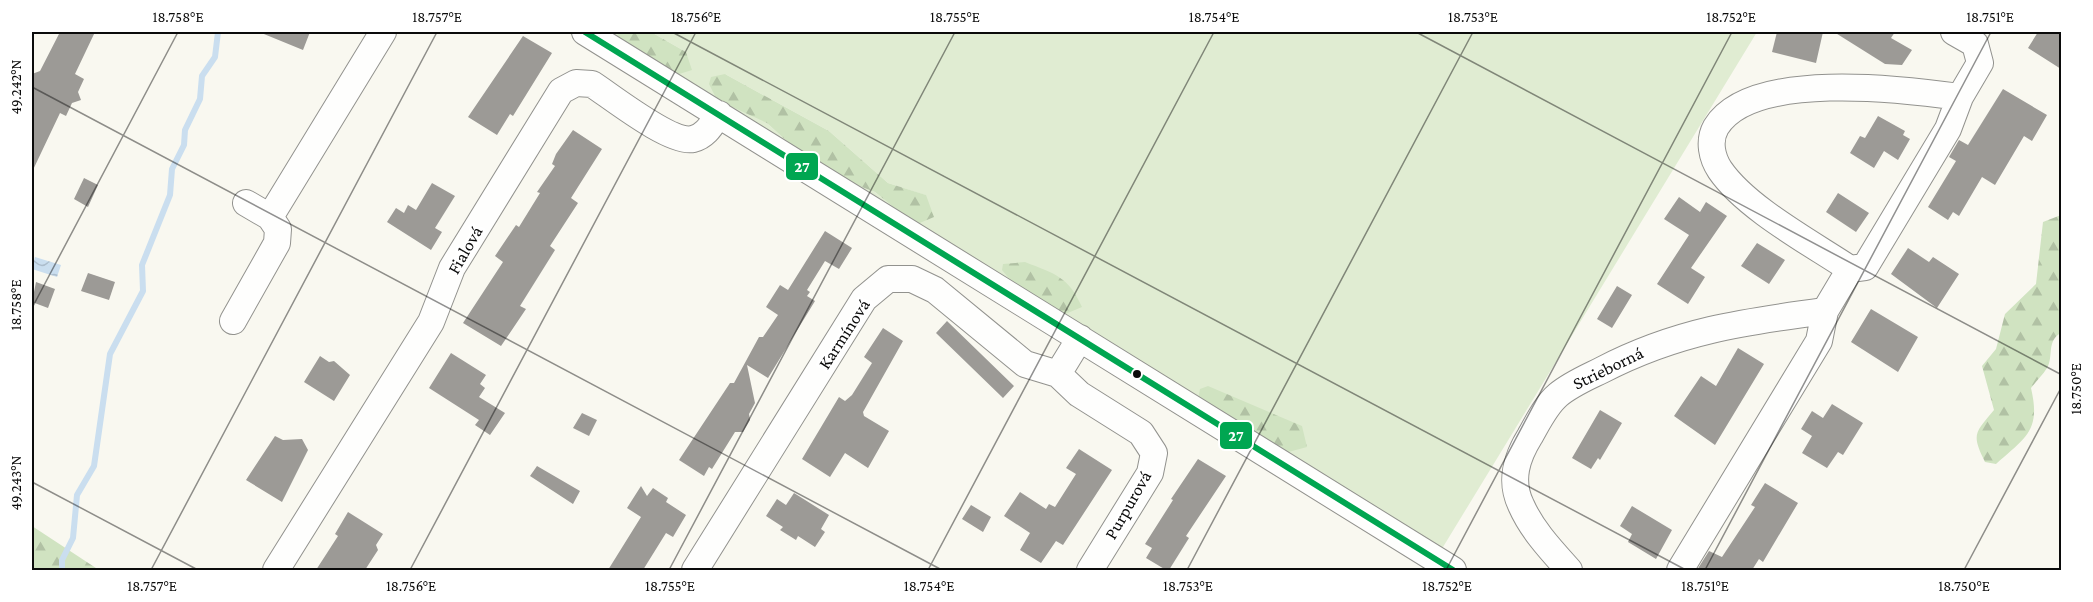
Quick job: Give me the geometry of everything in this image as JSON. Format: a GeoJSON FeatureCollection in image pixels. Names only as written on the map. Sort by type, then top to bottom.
{"type":"FeatureCollection","features":[{"type":"Feature","properties":{"kind":"street"},"geometry":{"type":"LineString","coordinates":[[270,217],[383,32]]}},
{"type":"Feature","properties":{"kind":"street"},"geometry":{"type":"LineString","coordinates":[[585,32],[1453,570]]}},
{"type":"Feature","properties":{"kind":"street"},"geometry":{"type":"LineString","coordinates":[[1954,32],[1975,44],[1980,63],[1960,96],[1948,129],[1865,267],[1850,270],[1753,204],[1719,169],[1712,150],[1713,133],[1721,119],[1732,110],[1752,101],[1819,88],[1877,87],[1960,96]]}},
{"type":"Feature","properties":{"kind":"street","name":"Fialová"},"geometry":{"type":"LineString","coordinates":[[276,570],[431,322],[452,268],[561,91],[576,83],[591,84],[674,137],[692,140],[705,134],[719,114]]}},
{"type":"Feature","properties":{"kind":"street"},"geometry":{"type":"LineString","coordinates":[[232,321],[277,243],[278,229],[270,217],[246,203]]}},
{"type":"Feature","properties":{"kind":"street"},"geometry":{"type":"LineString","coordinates":[[1680,570],[1819,341],[1825,310],[1850,270]]}},
{"type":"Feature","properties":{"kind":"street","name":"Karmínová"},"geometry":{"type":"LineString","coordinates":[[695,570],[864,299],[888,279],[912,279],[934,290],[1025,364],[1059,374]]}},
{"type":"Feature","properties":{"kind":"street","name":"Strieborná"},"geometry":{"type":"LineString","coordinates":[[1569,570],[1538,534],[1520,503],[1515,474],[1517,458],[1550,404],[1559,394],[1617,362],[1662,342],[1704,329],[1825,310]]}},
{"type":"Feature","properties":{"kind":"street"},"geometry":{"type":"LineString","coordinates":[[1059,374],[1080,338]]}},
{"type":"Feature","properties":{"kind":"street","name":"Purpurová"},"geometry":{"type":"LineString","coordinates":[[1059,374],[1079,394],[1142,434],[1154,453],[1150,473],[1090,570]]}},
{"type":"Feature","properties":{"kind":"green space"},"geometry":{"type":"Polygon","coordinates":[[[567,32],[616,32],[625,45],[686,52],[651,32],[1757,32],[1429,570],[567,32]],[[725,74],[767,123],[792,146],[851,183],[875,192],[915,225],[925,195],[888,183],[829,131],[725,74]]]}},
{"type":"Feature","properties":{"kind":"green space"},"geometry":{"type":"Polygon","coordinates":[[[616,32],[651,32],[686,52],[692,70],[676,75],[624,45],[616,32]]]}},
{"type":"Feature","properties":{"kind":"green space"},"geometry":{"type":"Polygon","coordinates":[[[725,74],[829,131],[888,183],[926,195],[934,217],[915,225],[875,192],[851,183],[792,146],[767,123],[717,100],[709,84],[711,77],[725,74]]]}},
{"type":"Feature","properties":{"kind":"green space"},"geometry":{"type":"Polygon","coordinates":[[[2061,215],[2061,333],[2053,340],[2047,368],[2031,388],[2034,414],[2028,432],[2016,447],[1996,464],[1985,462],[1978,445],[1977,434],[1994,410],[1982,366],[1996,349],[2005,314],[2036,284],[2043,222],[2061,215]]]}},
{"type":"Feature","properties":{"kind":"green space"},"geometry":{"type":"Polygon","coordinates":[[[1025,262],[1060,277],[1077,297],[1082,307],[1063,315],[1016,287],[1002,270],[1003,264],[1025,262]]]}},
{"type":"Feature","properties":{"kind":"green space"},"geometry":{"type":"Polygon","coordinates":[[[1208,386],[1302,426],[1307,447],[1281,454],[1198,399],[1200,389],[1208,386]]]}},
{"type":"Feature","properties":{"kind":"green space"},"geometry":{"type":"Polygon","coordinates":[[[32,526],[99,570],[32,570],[32,526]]]}},
{"type":"Feature","properties":{"kind":"water"},"geometry":{"type":"Polygon","coordinates":[[[35,257],[61,265],[57,277],[32,269],[35,257]]]}},
{"type":"Feature","properties":{"kind":"building"},"geometry":{"type":"Polygon","coordinates":[[[60,32],[95,32],[75,74],[84,79],[78,92],[81,100],[72,103],[66,116],[60,113],[32,172],[32,74],[40,71],[60,32]]]}},
{"type":"Feature","properties":{"kind":"building"},"geometry":{"type":"Polygon","coordinates":[[[259,32],[310,32],[303,50],[259,32]]]}},
{"type":"Feature","properties":{"kind":"building"},"geometry":{"type":"Polygon","coordinates":[[[1777,32],[1823,32],[1816,63],[1772,52],[1777,32]]]}},
{"type":"Feature","properties":{"kind":"building"},"geometry":{"type":"Polygon","coordinates":[[[1834,32],[1895,32],[1891,38],[1912,50],[1902,65],[1885,64],[1834,32]]]}},
{"type":"Feature","properties":{"kind":"building"},"geometry":{"type":"Polygon","coordinates":[[[2038,32],[2061,32],[2061,69],[2028,48],[2038,32]]]}},
{"type":"Feature","properties":{"kind":"building"},"geometry":{"type":"Polygon","coordinates":[[[523,36],[552,53],[513,116],[510,114],[497,135],[468,117],[523,36]]]}},
{"type":"Feature","properties":{"kind":"building"},"geometry":{"type":"Polygon","coordinates":[[[2003,89],[2047,115],[2032,141],[2024,136],[1995,185],[1982,177],[1959,216],[1953,212],[1948,220],[1928,207],[1956,161],[1949,157],[1959,140],[1968,145],[2003,89]]]}},
{"type":"Feature","properties":{"kind":"building"},"geometry":{"type":"Polygon","coordinates":[[[1878,116],[1905,131],[1903,135],[1910,139],[1898,160],[1884,151],[1874,168],[1850,153],[1860,136],[1865,138],[1878,116]]]}},
{"type":"Feature","properties":{"kind":"building"},"geometry":{"type":"Polygon","coordinates":[[[573,130],[602,149],[571,198],[578,203],[550,246],[555,250],[520,306],[526,309],[501,346],[463,323],[503,262],[495,256],[516,225],[519,227],[540,193],[537,192],[555,166],[552,164],[556,154],[573,130]]]}},
{"type":"Feature","properties":{"kind":"building"},"geometry":{"type":"Polygon","coordinates":[[[84,178],[98,185],[88,207],[74,199],[84,178]]]}},
{"type":"Feature","properties":{"kind":"building"},"geometry":{"type":"Polygon","coordinates":[[[432,183],[455,196],[435,228],[442,232],[431,250],[387,222],[396,208],[404,213],[408,205],[416,210],[432,183]]]}},
{"type":"Feature","properties":{"kind":"building"},"geometry":{"type":"Polygon","coordinates":[[[1838,193],[1869,213],[1856,232],[1826,212],[1838,193]]]}},
{"type":"Feature","properties":{"kind":"building"},"geometry":{"type":"Polygon","coordinates":[[[1679,197],[1700,212],[1706,202],[1727,216],[1691,268],[1705,277],[1688,304],[1657,284],[1689,235],[1664,219],[1679,197]]]}},
{"type":"Feature","properties":{"kind":"building"},"geometry":{"type":"Polygon","coordinates":[[[825,231],[852,248],[839,269],[825,261],[807,290],[810,292],[807,296],[815,301],[768,378],[747,365],[755,403],[749,414],[750,420],[743,432],[735,432],[712,469],[709,467],[704,476],[679,460],[730,383],[734,383],[759,337],[763,337],[778,315],[766,307],[780,285],[788,290],[825,231]]]}},
{"type":"Feature","properties":{"kind":"building"},"geometry":{"type":"Polygon","coordinates":[[[1757,243],[1785,260],[1769,284],[1741,266],[1757,243]]]}},
{"type":"Feature","properties":{"kind":"building"},"geometry":{"type":"Polygon","coordinates":[[[1908,248],[1929,262],[1933,257],[1959,274],[1937,308],[1891,274],[1908,248]]]}},
{"type":"Feature","properties":{"kind":"building"},"geometry":{"type":"Polygon","coordinates":[[[88,273],[115,282],[109,300],[81,291],[88,273]]]}},
{"type":"Feature","properties":{"kind":"building"},"geometry":{"type":"Polygon","coordinates":[[[36,282],[55,289],[48,308],[32,302],[36,282]]]}},
{"type":"Feature","properties":{"kind":"building"},"geometry":{"type":"Polygon","coordinates":[[[1617,286],[1632,295],[1612,328],[1597,319],[1617,286]]]}},
{"type":"Feature","properties":{"kind":"building"},"geometry":{"type":"Polygon","coordinates":[[[1871,309],[1918,337],[1898,372],[1851,342],[1871,309]]]}},
{"type":"Feature","properties":{"kind":"building"},"geometry":{"type":"Polygon","coordinates":[[[947,321],[1014,386],[1003,398],[936,333],[947,321]]]}},
{"type":"Feature","properties":{"kind":"building"},"geometry":{"type":"Polygon","coordinates":[[[883,328],[903,341],[863,412],[864,416],[889,431],[868,468],[845,453],[830,477],[802,459],[839,397],[845,401],[852,395],[872,363],[864,357],[883,328]]]}},
{"type":"Feature","properties":{"kind":"building"},"geometry":{"type":"Polygon","coordinates":[[[1738,348],[1764,364],[1715,445],[1674,416],[1701,376],[1716,386],[1738,348]]]}},
{"type":"Feature","properties":{"kind":"building"},"geometry":{"type":"Polygon","coordinates":[[[451,353],[486,375],[480,384],[485,388],[479,397],[505,413],[490,435],[475,425],[479,420],[429,388],[451,353]]]}},
{"type":"Feature","properties":{"kind":"building"},"geometry":{"type":"Polygon","coordinates":[[[320,356],[329,362],[334,361],[350,375],[334,401],[304,382],[320,356]]]}},
{"type":"Feature","properties":{"kind":"building"},"geometry":{"type":"Polygon","coordinates":[[[1832,404],[1863,423],[1843,455],[1838,452],[1827,468],[1802,453],[1812,436],[1801,429],[1812,411],[1823,418],[1832,404]]]}},
{"type":"Feature","properties":{"kind":"building"},"geometry":{"type":"Polygon","coordinates":[[[1600,410],[1622,423],[1600,460],[1598,458],[1591,469],[1572,458],[1600,410]]]}},
{"type":"Feature","properties":{"kind":"building"},"geometry":{"type":"Polygon","coordinates":[[[582,413],[597,420],[589,436],[573,428],[582,413]]]}},
{"type":"Feature","properties":{"kind":"building"},"geometry":{"type":"Polygon","coordinates":[[[275,436],[283,440],[302,439],[308,450],[282,502],[246,480],[275,436]]]}},
{"type":"Feature","properties":{"kind":"building"},"geometry":{"type":"Polygon","coordinates":[[[1079,449],[1112,470],[1063,545],[1056,541],[1041,563],[1020,550],[1030,533],[1004,516],[1020,492],[1046,509],[1049,504],[1055,507],[1076,474],[1066,468],[1079,449]]]}},
{"type":"Feature","properties":{"kind":"building"},"geometry":{"type":"Polygon","coordinates":[[[1198,459],[1226,476],[1186,536],[1189,538],[1169,570],[1166,570],[1146,558],[1152,548],[1145,544],[1198,459]]]}},
{"type":"Feature","properties":{"kind":"building"},"geometry":{"type":"Polygon","coordinates":[[[537,466],[580,491],[573,504],[530,476],[537,466]]]}},
{"type":"Feature","properties":{"kind":"building"},"geometry":{"type":"Polygon","coordinates":[[[1765,483],[1798,503],[1763,562],[1759,559],[1752,570],[1697,570],[1709,551],[1722,557],[1755,507],[1751,505],[1765,483]]]}},
{"type":"Feature","properties":{"kind":"building"},"geometry":{"type":"Polygon","coordinates":[[[641,486],[647,496],[653,488],[668,498],[666,502],[686,515],[673,537],[666,533],[643,570],[608,570],[641,517],[627,508],[641,486]]]}},
{"type":"Feature","properties":{"kind":"building"},"geometry":{"type":"Polygon","coordinates":[[[794,493],[829,515],[821,529],[825,532],[815,547],[798,536],[796,540],[780,530],[783,527],[766,516],[777,499],[786,505],[794,493]]]}},
{"type":"Feature","properties":{"kind":"building"},"geometry":{"type":"Polygon","coordinates":[[[971,505],[991,517],[983,532],[962,519],[971,505]]]}},
{"type":"Feature","properties":{"kind":"building"},"geometry":{"type":"Polygon","coordinates":[[[1632,506],[1672,530],[1656,559],[1628,542],[1632,534],[1620,526],[1632,506]]]}},
{"type":"Feature","properties":{"kind":"building"},"geometry":{"type":"Polygon","coordinates":[[[348,512],[383,534],[376,545],[378,550],[365,570],[316,570],[338,536],[335,534],[348,512]]]}},
{"type":"Feature","properties":{"kind":"waterway"},"geometry":{"type":"LineString","coordinates":[[62,570],[62,560],[73,538],[77,495],[94,466],[110,354],[143,291],[142,265],[170,195],[172,169],[184,145],[185,130],[200,99],[202,76],[215,57],[218,32]]}},
{"type":"Feature","properties":{"kind":"transit line","name":"27"},"geometry":{"type":"LineString","coordinates":[[585,32],[1453,570]]}}]}
